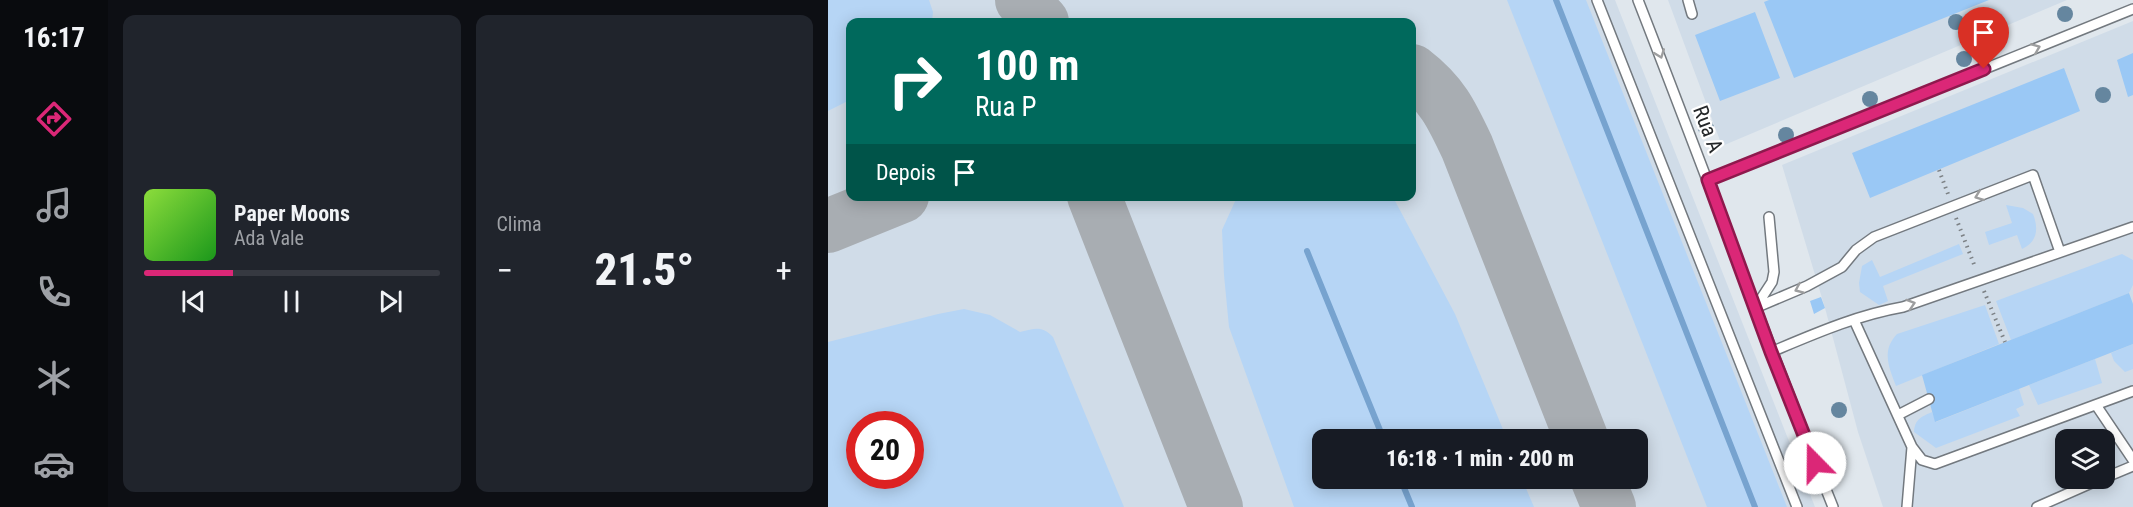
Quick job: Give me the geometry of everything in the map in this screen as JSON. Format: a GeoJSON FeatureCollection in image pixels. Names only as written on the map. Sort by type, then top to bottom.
{"type":"FeatureCollection","features":[{"type":"Feature","properties":{"kind":"lane"},"geometry":{"type":"LineString","coordinates":[[1597,0],[1797,507]]}},
{"type":"Feature","properties":{"kind":"lane","name":"Rua A"},"geometry":{"type":"LineString","coordinates":[[1638,0],[1708,180],[1771,352],[1833,507]]}},
{"type":"Feature","properties":{"kind":"lane"},"geometry":{"type":"LineString","coordinates":[[1688,0],[1692,14]]}},
{"type":"Feature","properties":{"kind":"lane"},"geometry":{"type":"LineString","coordinates":[[1708,180],[2133,9]]}},
{"type":"Feature","properties":{"kind":"lane"},"geometry":{"type":"LineString","coordinates":[[1755,308],[1807,286],[1842,267],[1864,243],[1874,237],[2033,175],[2060,252]]}},
{"type":"Feature","properties":{"kind":"lane"},"geometry":{"type":"LineString","coordinates":[[1755,308],[1772,282],[1774,272],[1769,216]]}},
{"type":"Feature","properties":{"kind":"lane"},"geometry":{"type":"LineString","coordinates":[[1771,352],[1823,330],[1903,307],[2133,227]]}},
{"type":"Feature","properties":{"kind":"lane"},"geometry":{"type":"LineString","coordinates":[[1854,320],[1912,447],[1922,459],[1935,464],[2133,391]]}},
{"type":"Feature","properties":{"kind":"lane"},"geometry":{"type":"LineString","coordinates":[[1898,416],[1929,399]]}},
{"type":"Feature","properties":{"kind":"lane"},"geometry":{"type":"LineString","coordinates":[[2096,405],[2133,460]]}},
{"type":"Feature","properties":{"kind":"lane"},"geometry":{"type":"LineString","coordinates":[[1907,507],[1912,447]]}},
{"type":"Feature","properties":{"kind":"lane"},"geometry":{"type":"LineString","coordinates":[[2115,473],[2133,466]]}},
{"type":"Feature","properties":{"kind":"lane"},"geometry":{"type":"LineString","coordinates":[[2037,507],[2079,489]]}},
{"type":"Feature","properties":{"kind":"path"},"geometry":{"type":"LineString","coordinates":[[1939,170],[1979,281],[2005,342]]}},
{"type":"Feature","properties":{"kind":"shaded area"},"geometry":{"type":"Polygon","coordinates":[[[828,0],[1615,0],[1815,507],[828,507],[828,0]]]}},
{"type":"Feature","properties":{"kind":"shaded area"},"geometry":{"type":"Polygon","coordinates":[[[828,0],[929,0],[932,18],[846,18],[846,102],[828,111],[828,0]]]}},
{"type":"Feature","properties":{"kind":"shaded area"},"geometry":{"type":"Polygon","coordinates":[[[1507,0],[1586,0],[1787,507],[1707,507],[1507,0]]]}},
{"type":"Feature","properties":{"kind":"shaded area"},"geometry":{"type":"Polygon","coordinates":[[[1668,0],[2067,0],[1722,146],[1668,0]]]}},
{"type":"Feature","properties":{"kind":"shaded area"},"geometry":{"type":"Polygon","coordinates":[[[2133,21],[2133,507],[1883,507],[1858,432],[1825,308],[1782,165],[2133,21]]]}},
{"type":"Feature","properties":{"kind":"shaded area"},"geometry":{"type":"Polygon","coordinates":[[[1235,201],[1395,201],[1455,314],[1503,429],[1312,429],[1312,489],[1526,489],[1534,507],[1294,507],[1229,327],[1222,230],[1235,201]]]}},
{"type":"Feature","properties":{"kind":"shaded area"},"geometry":{"type":"Polygon","coordinates":[[[2006,205],[2023,208],[2033,214],[2036,225],[2034,239],[2022,249],[2017,235],[1989,245],[1985,232],[2012,223],[2006,205]]]}},
{"type":"Feature","properties":{"kind":"shaded area"},"geometry":{"type":"Polygon","coordinates":[[[1959,244],[1963,254],[1883,286],[1888,301],[1879,305],[1860,292],[1862,266],[1872,260],[1880,277],[1959,244]]]}},
{"type":"Feature","properties":{"kind":"shaded area"},"geometry":{"type":"Polygon","coordinates":[[[2122,254],[2133,260],[2133,285],[2129,293],[2011,340],[1996,301],[2122,254]]]}},
{"type":"Feature","properties":{"kind":"shaded area"},"geometry":{"type":"Polygon","coordinates":[[[1985,305],[1999,344],[1896,386],[1889,366],[1888,353],[1892,340],[1897,334],[1985,305]]]}},
{"type":"Feature","properties":{"kind":"shaded area"},"geometry":{"type":"Polygon","coordinates":[[[964,309],[990,315],[1020,332],[1041,329],[1049,333],[1053,337],[1124,507],[828,507],[828,342],[964,309]]]}},
{"type":"Feature","properties":{"kind":"shaded area"},"geometry":{"type":"Polygon","coordinates":[[[2133,344],[2133,369],[2125,372],[2114,361],[2111,353],[2133,344]]]}},
{"type":"Feature","properties":{"kind":"shaded area"},"geometry":{"type":"Polygon","coordinates":[[[2095,359],[2102,383],[2038,405],[2029,385],[2095,359]]]}},
{"type":"Feature","properties":{"kind":"shaded area"},"geometry":{"type":"Polygon","coordinates":[[[2019,389],[2024,405],[2016,409],[2020,416],[1936,448],[1914,432],[1919,419],[1932,412],[1936,422],[2019,389]]]}},
{"type":"Feature","properties":{"kind":"building"},"geometry":{"type":"Polygon","coordinates":[[[1769,0],[1989,0],[1794,78],[1764,2],[1769,0]]]}},
{"type":"Feature","properties":{"kind":"building"},"geometry":{"type":"Polygon","coordinates":[[[1755,12],[1780,78],[1720,101],[1695,35],[1755,12]]]}},
{"type":"Feature","properties":{"kind":"building"},"geometry":{"type":"Polygon","coordinates":[[[2133,53],[2133,95],[2128,97],[2117,60],[2133,53]]]}},
{"type":"Feature","properties":{"kind":"building"},"geometry":{"type":"Polygon","coordinates":[[[2064,68],[2080,111],[1870,198],[1852,153],[2064,68]]]}},
{"type":"Feature","properties":{"kind":"building"},"geometry":{"type":"Polygon","coordinates":[[[2129,293],[2133,304],[2133,344],[1935,422],[1922,375],[2129,293]]]}},
{"type":"Feature","properties":{"kind":"building"},"geometry":{"type":"Polygon","coordinates":[[[1821,297],[1825,308],[1814,314],[1810,301],[1821,297]]]}},
{"type":"Feature","properties":{"kind":"waterway"},"geometry":{"type":"LineString","coordinates":[[1556,0],[1755,507]]}},
{"type":"Feature","properties":{"kind":"waterway"},"geometry":{"type":"LineString","coordinates":[[1307,251],[1380,429]]}},
{"type":"Feature","properties":{"kind":"waterway"},"geometry":{"type":"LineString","coordinates":[[1405,489],[1412,507]]}},
{"type":"Feature","properties":{"kind":"taxiway"},"geometry":{"type":"LineString","coordinates":[[1022,0],[1038,18]]}},
{"type":"Feature","properties":{"kind":"taxiway"},"geometry":{"type":"LineString","coordinates":[[1416,74],[1445,105],[1467,147],[1578,429]]}},
{"type":"Feature","properties":{"kind":"taxiway"},"geometry":{"type":"LineString","coordinates":[[828,226],[890,201]]}},
{"type":"Feature","properties":{"kind":"taxiway"},"geometry":{"type":"LineString","coordinates":[[1096,201],[1216,507]]}},
{"type":"Feature","properties":{"kind":"taxiway"},"geometry":{"type":"LineString","coordinates":[[1602,489],[1609,507]]}},
{"type":"Feature","properties":{"kind":"route"},"geometry":{"type":"LineString","coordinates":[[1815,463],[1771,352],[1708,180],[1984,69]]}}]}
